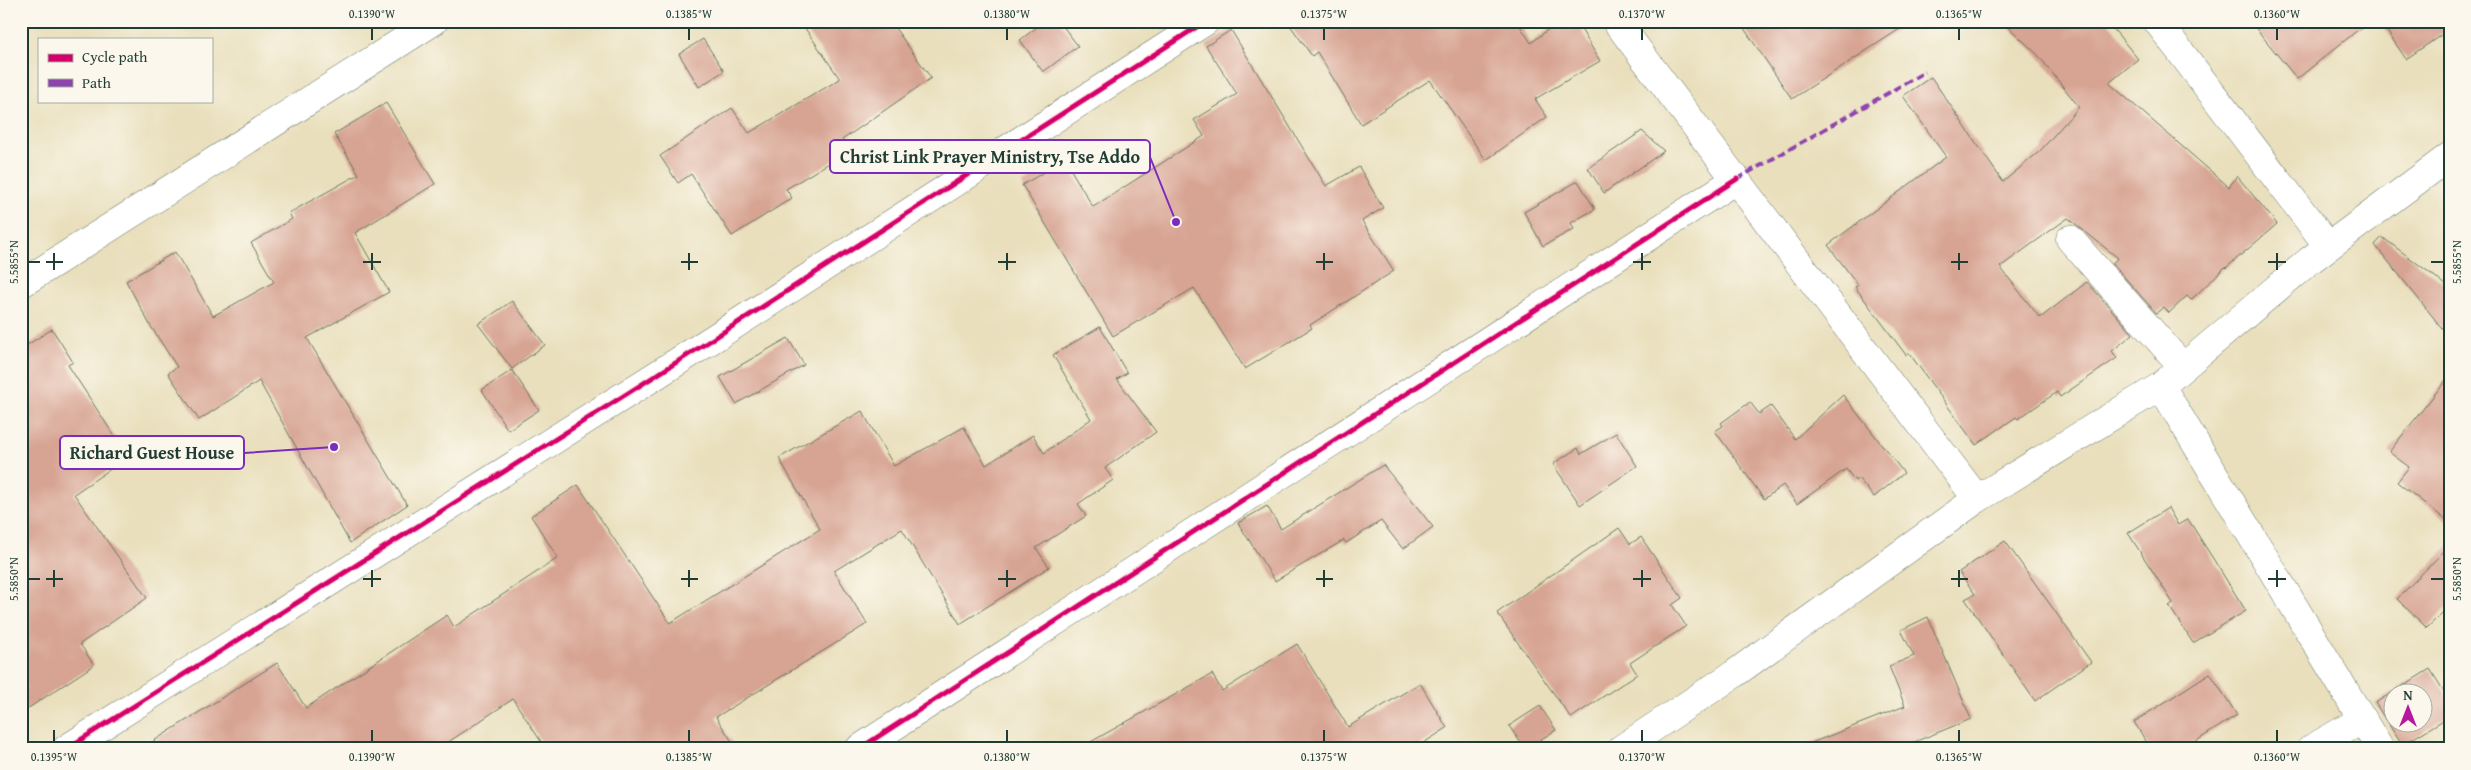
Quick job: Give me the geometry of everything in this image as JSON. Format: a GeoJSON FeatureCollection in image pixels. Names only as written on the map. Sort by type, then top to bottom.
{"type":"FeatureCollection","features":[{"type":"Feature","properties":{"kind":"street"},"geometry":{"type":"LineString","coordinates":[[21,284],[434,21]]}},
{"type":"Feature","properties":{"kind":"street"},"geometry":{"type":"LineString","coordinates":[[66,749],[668,368],[1206,21]]}},
{"type":"Feature","properties":{"kind":"street"},"geometry":{"type":"LineString","coordinates":[[1616,21],[1977,499]]}},
{"type":"Feature","properties":{"kind":"street"},"geometry":{"type":"LineString","coordinates":[[2157,21],[2328,246]]}},
{"type":"Feature","properties":{"kind":"street"},"geometry":{"type":"LineString","coordinates":[[1621,749],[1734,674],[1977,499],[2161,386],[2328,246],[2450,156]]}},
{"type":"Feature","properties":{"kind":"street"},"geometry":{"type":"LineString","coordinates":[[859,749],[1737,179]]}},
{"type":"Feature","properties":{"kind":"street"},"geometry":{"type":"LineString","coordinates":[[2070,240],[2183,367]]}},
{"type":"Feature","properties":{"kind":"street"},"geometry":{"type":"LineString","coordinates":[[2161,386],[2380,749]]}},
{"type":"Feature","properties":{"kind":"street"},"geometry":{"type":"LineString","coordinates":[[2311,749],[2363,719]]}},
{"type":"Feature","properties":{"kind":"building"},"geometry":{"type":"Polygon","coordinates":[[[800,21],[890,21],[931,78],[842,140],[849,151],[786,189],[792,198],[732,236],[691,174],[678,183],[660,156],[732,108],[749,133],[840,79],[800,21]]]}},
{"type":"Feature","properties":{"kind":"building"},"geometry":{"type":"Polygon","coordinates":[[[1045,21],[1059,21],[1078,46],[1043,72],[1020,40],[1045,21]]]}},
{"type":"Feature","properties":{"kind":"building"},"geometry":{"type":"Polygon","coordinates":[[[1287,21],[1517,21],[1531,43],[1559,21],[1576,21],[1600,61],[1535,99],[1547,117],[1486,160],[1430,80],[1361,124],[1317,52],[1312,56],[1287,21]]]}},
{"type":"Feature","properties":{"kind":"building"},"geometry":{"type":"Polygon","coordinates":[[[1739,21],[1912,21],[1792,99],[1739,21]]]}},
{"type":"Feature","properties":{"kind":"building"},"geometry":{"type":"Polygon","coordinates":[[[2002,21],[2107,21],[2138,59],[2109,83],[2229,187],[2237,176],[2277,224],[2225,267],[2191,300],[2187,296],[2169,313],[2164,307],[2156,313],[2112,263],[2118,258],[2068,218],[2000,267],[2040,318],[2087,282],[2133,334],[2112,351],[2117,358],[2060,397],[2057,392],[2018,419],[2016,417],[1976,445],[1909,353],[1906,355],[1855,287],[1858,285],[1828,245],[1946,157],[1903,96],[1931,77],[2003,182],[2040,151],[2079,107],[2038,55],[2002,21]]]}},
{"type":"Feature","properties":{"kind":"building"},"geometry":{"type":"Polygon","coordinates":[[[2250,21],[2369,21],[2297,79],[2250,21]]]}},
{"type":"Feature","properties":{"kind":"building"},"geometry":{"type":"Polygon","coordinates":[[[2380,21],[2450,21],[2450,29],[2406,59],[2380,21]]]}},
{"type":"Feature","properties":{"kind":"building"},"geometry":{"type":"Polygon","coordinates":[[[1231,30],[1326,186],[1359,167],[1383,208],[1362,221],[1394,271],[1310,325],[1312,328],[1245,369],[1194,288],[1113,336],[1022,185],[1065,160],[1093,207],[1204,136],[1194,120],[1237,94],[1206,46],[1231,30]]]}},
{"type":"Feature","properties":{"kind":"building"},"geometry":{"type":"Polygon","coordinates":[[[703,39],[724,71],[699,87],[679,54],[703,39]]]}},
{"type":"Feature","properties":{"kind":"building"},"geometry":{"type":"Polygon","coordinates":[[[386,103],[435,184],[355,233],[389,292],[307,338],[407,505],[350,543],[259,381],[199,420],[168,373],[177,367],[150,325],[126,281],[175,252],[213,316],[274,282],[251,243],[292,219],[289,213],[359,174],[334,134],[386,103]]]}},
{"type":"Feature","properties":{"kind":"building"},"geometry":{"type":"Polygon","coordinates":[[[1642,131],[1664,151],[1604,193],[1588,168],[1642,131]]]}},
{"type":"Feature","properties":{"kind":"building"},"geometry":{"type":"Polygon","coordinates":[[[1578,181],[1595,209],[1571,223],[1574,229],[1543,246],[1524,212],[1578,181]]]}},
{"type":"Feature","properties":{"kind":"building"},"geometry":{"type":"Polygon","coordinates":[[[2382,237],[2450,288],[2450,338],[2375,245],[2382,237]]]}},
{"type":"Feature","properties":{"kind":"building"},"geometry":{"type":"Polygon","coordinates":[[[512,301],[545,345],[512,369],[478,324],[512,301]]]}},
{"type":"Feature","properties":{"kind":"building"},"geometry":{"type":"Polygon","coordinates":[[[1100,327],[1127,373],[1117,379],[1156,432],[1105,468],[1113,480],[1078,504],[1086,516],[1036,548],[1049,567],[960,624],[902,529],[834,571],[867,624],[716,717],[737,749],[546,749],[513,699],[438,749],[141,749],[277,663],[306,708],[447,615],[454,627],[558,558],[531,516],[578,485],[670,623],[820,529],[779,458],[862,411],[894,466],[964,427],[986,465],[1033,435],[1044,453],[1091,419],[1053,355],[1100,327]]]}},
{"type":"Feature","properties":{"kind":"building"},"geometry":{"type":"Polygon","coordinates":[[[52,329],[73,362],[68,365],[128,457],[74,494],[147,598],[80,644],[94,665],[21,713],[21,349],[52,329]]]}},
{"type":"Feature","properties":{"kind":"building"},"geometry":{"type":"Polygon","coordinates":[[[788,338],[804,365],[736,404],[720,377],[788,338]]]}},
{"type":"Feature","properties":{"kind":"building"},"geometry":{"type":"Polygon","coordinates":[[[512,370],[539,410],[508,430],[482,390],[512,370]]]}},
{"type":"Feature","properties":{"kind":"building"},"geometry":{"type":"Polygon","coordinates":[[[2450,375],[2450,523],[2397,482],[2409,467],[2389,452],[2450,375]]]}},
{"type":"Feature","properties":{"kind":"building"},"geometry":{"type":"Polygon","coordinates":[[[1843,395],[1904,473],[1874,497],[1858,478],[1855,481],[1846,469],[1797,504],[1783,485],[1764,499],[1715,431],[1723,426],[1721,423],[1750,402],[1759,414],[1771,406],[1795,439],[1843,395]]]}},
{"type":"Feature","properties":{"kind":"building"},"geometry":{"type":"Polygon","coordinates":[[[1616,433],[1637,466],[1580,505],[1553,464],[1578,448],[1581,454],[1616,433]]]}},
{"type":"Feature","properties":{"kind":"building"},"geometry":{"type":"Polygon","coordinates":[[[1383,465],[1433,527],[1403,549],[1381,521],[1346,543],[1344,540],[1275,581],[1238,523],[1267,506],[1281,529],[1383,465]]]}},
{"type":"Feature","properties":{"kind":"building"},"geometry":{"type":"Polygon","coordinates":[[[2168,508],[2178,525],[2188,519],[2246,611],[2193,643],[2169,606],[2173,603],[2128,533],[2168,508]]]}},
{"type":"Feature","properties":{"kind":"building"},"geometry":{"type":"Polygon","coordinates":[[[1619,528],[1630,544],[1641,537],[1682,598],[1672,605],[1686,626],[1630,663],[1637,674],[1571,718],[1497,613],[1619,528]]]}},
{"type":"Feature","properties":{"kind":"building"},"geometry":{"type":"Polygon","coordinates":[[[2005,541],[2091,662],[2035,701],[1965,599],[1975,594],[1959,572],[2005,541]]]}},
{"type":"Feature","properties":{"kind":"building"},"geometry":{"type":"Polygon","coordinates":[[[2450,545],[2450,605],[2427,628],[2397,599],[2450,545]]]}},
{"type":"Feature","properties":{"kind":"building"},"geometry":{"type":"Polygon","coordinates":[[[1928,617],[1971,719],[1897,749],[1802,749],[1801,747],[1905,706],[1889,666],[1914,656],[1901,630],[1928,617]]]}},
{"type":"Feature","properties":{"kind":"building"},"geometry":{"type":"Polygon","coordinates":[[[1297,644],[1348,727],[1420,683],[1447,728],[1414,749],[1078,749],[1212,674],[1222,691],[1297,644]]]}},
{"type":"Feature","properties":{"kind":"building"},"geometry":{"type":"Polygon","coordinates":[[[2430,669],[2450,701],[2450,716],[2434,726],[2434,682],[2409,682],[2430,669]]]}},
{"type":"Feature","properties":{"kind":"building"},"geometry":{"type":"Polygon","coordinates":[[[2210,673],[2237,715],[2184,749],[2151,749],[2134,722],[2210,673]]]}},
{"type":"Feature","properties":{"kind":"building"},"geometry":{"type":"Polygon","coordinates":[[[2384,697],[2384,717],[2375,703],[2384,697]]]}},
{"type":"Feature","properties":{"kind":"building"},"geometry":{"type":"Polygon","coordinates":[[[1540,706],[1556,730],[1525,749],[1509,726],[1540,706]]]}},
{"type":"Feature","properties":{"kind":"building"},"geometry":{"type":"Polygon","coordinates":[[[2394,732],[2424,732],[2402,745],[2394,732]]]}},
{"type":"Feature","properties":{"kind":"marked path"},"geometry":{"type":"LineString","coordinates":[[1737,179],[1925,72]]}},
{"type":"Feature","properties":{"kind":"cycle path"},"geometry":{"type":"LineString","coordinates":[[66,749],[677,362],[1206,21]]}},
{"type":"Feature","properties":{"kind":"cycle path"},"geometry":{"type":"LineString","coordinates":[[859,749],[1737,179]]}},
{"type":"Feature","properties":{"kind":"place","name":"Christ Link Prayer Ministry, Tse Addo"},"geometry":{"type":"Point","coordinates":[1176,222]}},
{"type":"Feature","properties":{"kind":"place","name":"Richard Guest House"},"geometry":{"type":"Point","coordinates":[334,447]}}]}
